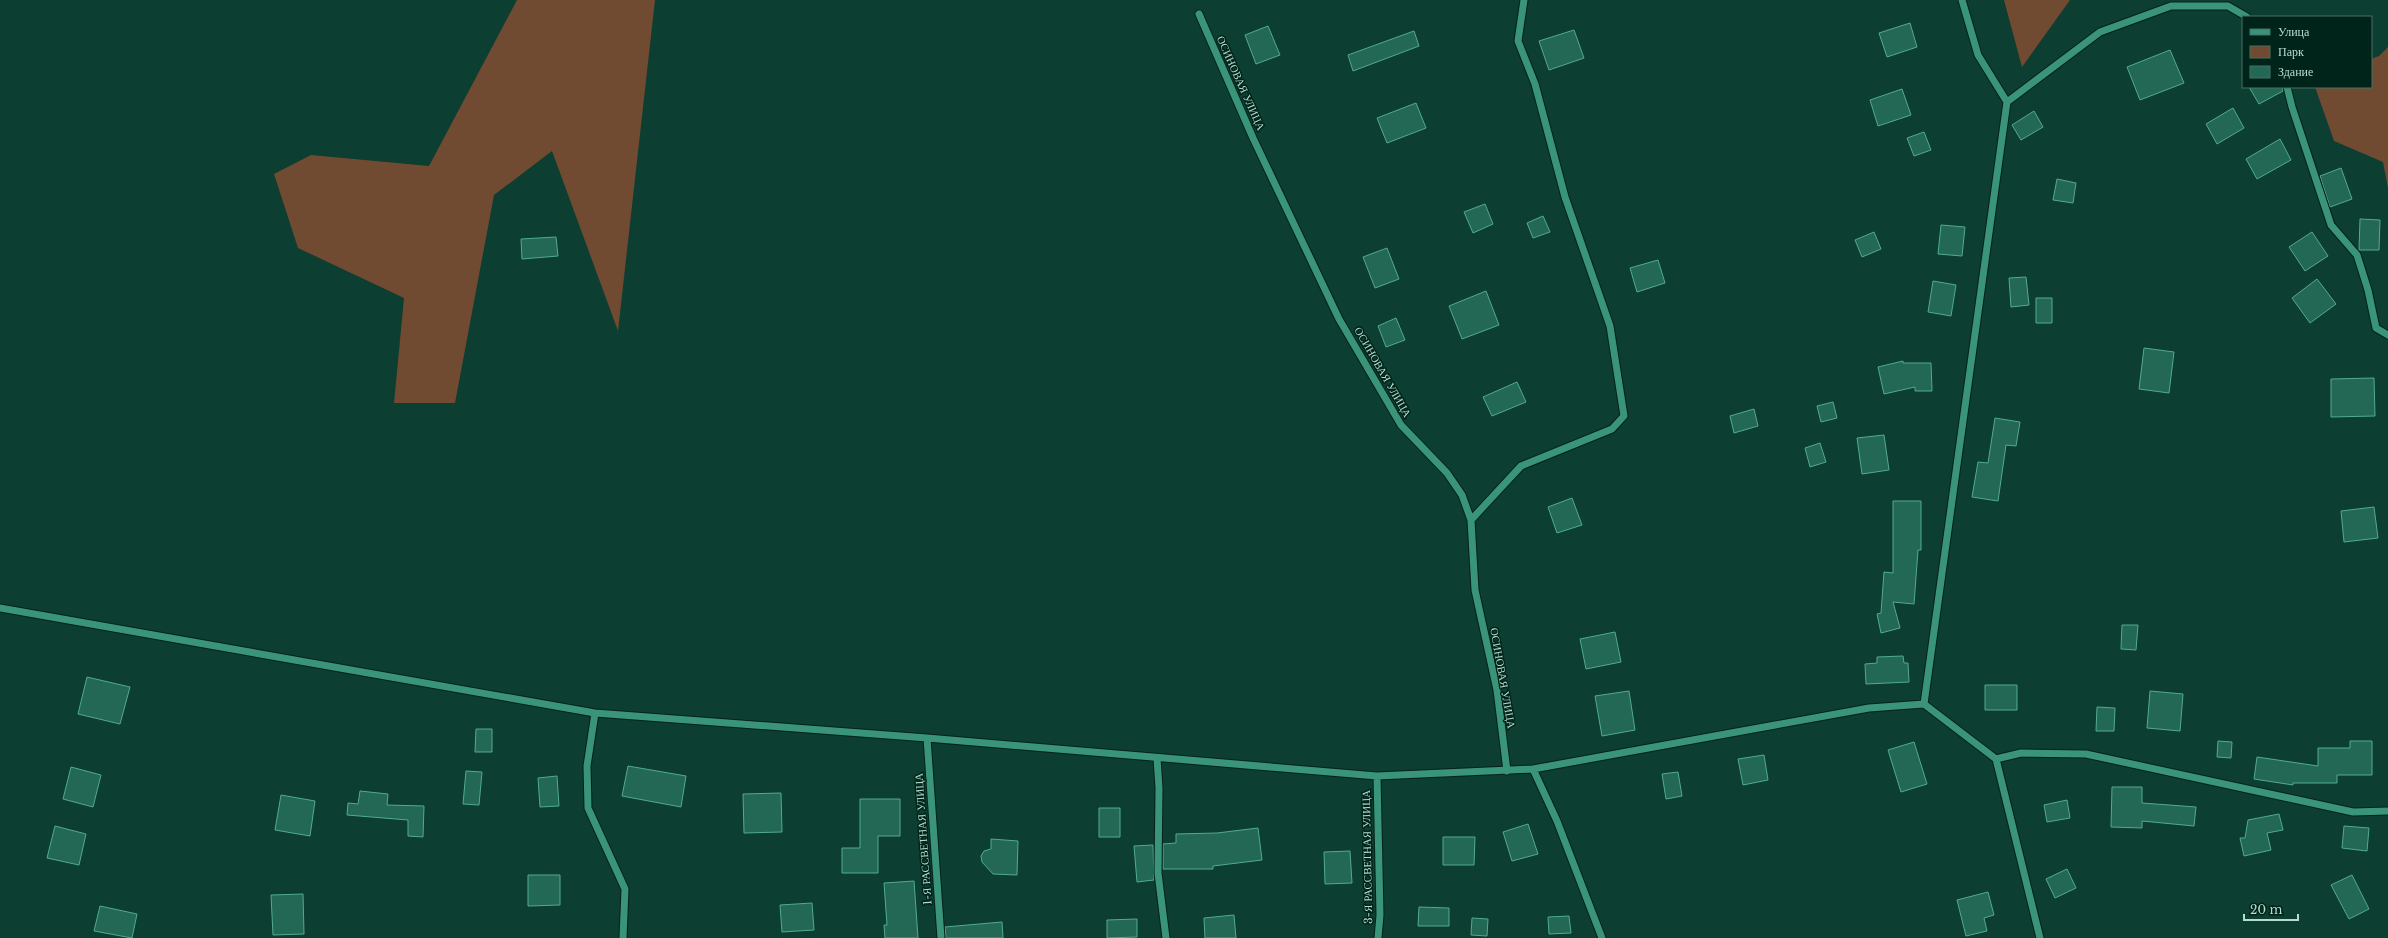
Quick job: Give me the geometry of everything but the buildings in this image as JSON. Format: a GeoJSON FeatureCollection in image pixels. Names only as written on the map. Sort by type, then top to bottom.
{"type":"FeatureCollection","features":[{"type":"Feature","properties":{"kind":"street"},"geometry":{"type":"LineString","coordinates":[[1471,520],[1521,466],[1612,429],[1624,416],[1610,326],[1565,197],[1535,84],[1518,41],[1524,0]]}},
{"type":"Feature","properties":{"kind":"street"},"geometry":{"type":"LineString","coordinates":[[1924,704],[2007,102],[1978,56],[1962,0]]}},
{"type":"Feature","properties":{"kind":"street"},"geometry":{"type":"LineString","coordinates":[[2007,102],[2100,32],[2171,6],[2228,6],[2245,16]]}},
{"type":"Feature","properties":{"kind":"street","name":"ОСИНОВАЯ УЛИЦА"},"geometry":{"type":"LineString","coordinates":[[1199,14],[1254,138],[1339,319],[1401,425],[1447,473],[1462,495],[1471,520],[1475,590],[1497,690],[1507,771]]}},
{"type":"Feature","properties":{"kind":"street"},"geometry":{"type":"LineString","coordinates":[[2287,88],[2292,107],[2331,225],[2357,255],[2376,328],[2388,335]]}},
{"type":"Feature","properties":{"kind":"street"},"geometry":{"type":"LineString","coordinates":[[0,608],[595,713],[927,738],[1377,776],[1533,769],[1869,708],[1924,704],[1996,758],[2040,938]]}},
{"type":"Feature","properties":{"kind":"street"},"geometry":{"type":"LineString","coordinates":[[595,713],[587,766],[588,808],[625,889],[622,938]]}},
{"type":"Feature","properties":{"kind":"street","name":"1-Я РАССВЕТНАЯ УЛИЦА"},"geometry":{"type":"LineString","coordinates":[[927,738],[941,938]]}},
{"type":"Feature","properties":{"kind":"street"},"geometry":{"type":"LineString","coordinates":[[1996,758],[2021,753],[2086,754],[2353,812],[2388,811]]}},
{"type":"Feature","properties":{"kind":"street"},"geometry":{"type":"LineString","coordinates":[[1157,758],[1159,788],[1158,873],[1166,938]]}},
{"type":"Feature","properties":{"kind":"street"},"geometry":{"type":"LineString","coordinates":[[1533,769],[1557,820],[1602,938]]}},
{"type":"Feature","properties":{"kind":"street","name":"3-Я РАССВЕТНАЯ УЛИЦА"},"geometry":{"type":"LineString","coordinates":[[1377,776],[1380,915],[1378,938]]}},
{"type":"Feature","properties":{"kind":"green space"},"geometry":{"type":"Polygon","coordinates":[[[517,0],[655,0],[618,331],[552,151],[494,195],[455,403],[394,403],[404,298],[298,248],[274,174],[311,155],[429,166],[517,0]]]}},
{"type":"Feature","properties":{"kind":"green space"},"geometry":{"type":"Polygon","coordinates":[[[2004,0],[2070,0],[2022,67],[2004,0]]]}},
{"type":"Feature","properties":{"kind":"green space"},"geometry":{"type":"Polygon","coordinates":[[[2388,47],[2388,188],[2383,162],[2334,141],[2315,88],[2372,88],[2372,59],[2379,56],[2388,47]]]}}]}
